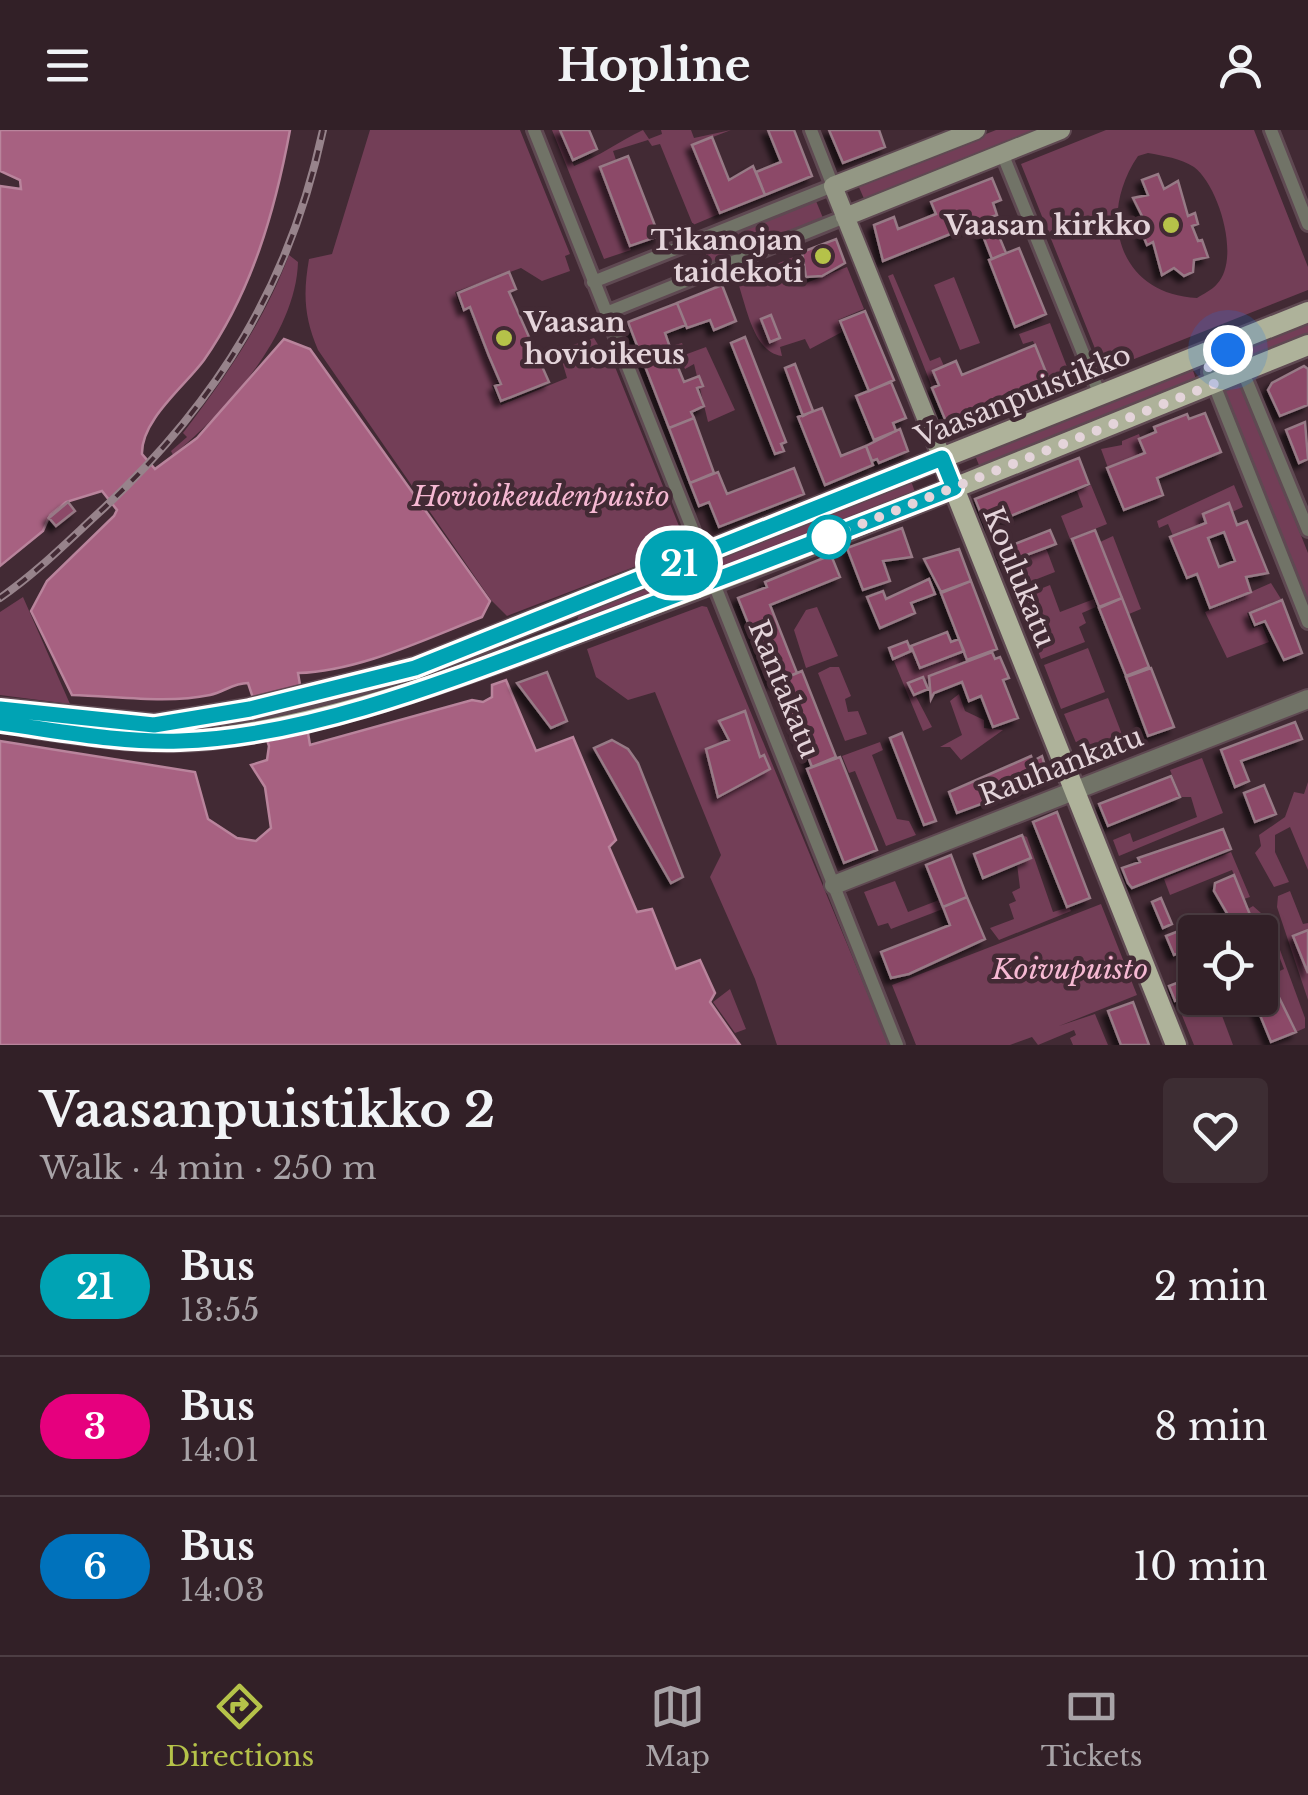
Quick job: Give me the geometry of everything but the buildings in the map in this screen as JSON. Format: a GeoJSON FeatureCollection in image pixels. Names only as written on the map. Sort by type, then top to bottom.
{"type":"FeatureCollection","features":[{"type":"Feature","properties":{"kind":"main road"},"geometry":{"type":"LineString","coordinates":[[833,186],[976,130]]}},
{"type":"Feature","properties":{"kind":"main road"},"geometry":{"type":"LineString","coordinates":[[846,217],[1061,130]]}},
{"type":"Feature","properties":{"kind":"main road","name":"Koulukatu"},"geometry":{"type":"LineString","coordinates":[[833,186],[1176,1045]]}},
{"type":"Feature","properties":{"kind":"main road","name":"Vaasanpuistikko"},"geometry":{"type":"LineString","coordinates":[[0,709],[154,725],[250,709],[415,668],[1308,312]]}},
{"type":"Feature","properties":{"kind":"main road"},"geometry":{"type":"LineString","coordinates":[[0,723],[150,740],[194,740],[254,731],[386,701],[714,582],[1308,346]]}},
{"type":"Feature","properties":{"kind":"street","name":"Rantakatu"},"geometry":{"type":"LineString","coordinates":[[534,130],[897,1045]]}},
{"type":"Feature","properties":{"kind":"street","name":"Koulukatu"},"geometry":{"type":"LineString","coordinates":[[811,130],[833,186]]}},
{"type":"Feature","properties":{"kind":"street"},"geometry":{"type":"LineString","coordinates":[[1270,130],[1308,224]]}},
{"type":"Feature","properties":{"kind":"street"},"geometry":{"type":"LineString","coordinates":[[1002,153],[1100,395]]}},
{"type":"Feature","properties":{"kind":"street"},"geometry":{"type":"LineString","coordinates":[[593,282],[833,186]]}},
{"type":"Feature","properties":{"kind":"street"},"geometry":{"type":"LineString","coordinates":[[606,313],[846,217]]}},
{"type":"Feature","properties":{"kind":"street"},"geometry":{"type":"LineString","coordinates":[[1308,530],[1244,371],[1234,354],[1216,349],[1208,365],[1214,384],[1308,622]]}},
{"type":"Feature","properties":{"kind":"street"},"geometry":{"type":"LineString","coordinates":[[563,610],[571,635]]}},
{"type":"Feature","properties":{"kind":"street","name":"Rauhankatu"},"geometry":{"type":"LineString","coordinates":[[834,885],[1308,699]]}},
{"type":"Feature","properties":{"kind":"green space","name":"Hovioikeudenpuisto"},"geometry":{"type":"Polygon","coordinates":[[[370,130],[520,130],[570,254],[565,256],[570,271],[542,281],[521,268],[455,292],[462,311],[469,309],[499,382],[492,386],[501,405],[567,378],[562,361],[573,345],[594,338],[603,353],[609,352],[685,541],[674,545],[673,552],[507,616],[491,600],[318,350],[307,316],[309,259],[332,254],[370,130]]]}},
{"type":"Feature","properties":{"kind":"green space"},"geometry":{"type":"Polygon","coordinates":[[[552,130],[559,130],[574,166],[643,130],[649,139],[662,134],[661,130],[691,130],[694,138],[731,130],[692,145],[719,214],[693,225],[660,144],[652,146],[648,140],[613,151],[616,160],[599,167],[631,250],[604,259],[552,130]]]}},
{"type":"Feature","properties":{"kind":"green space"},"geometry":{"type":"Polygon","coordinates":[[[996,130],[1044,130],[865,201],[858,185],[996,130]]]}},
{"type":"Feature","properties":{"kind":"green space"},"geometry":{"type":"Polygon","coordinates":[[[1106,130],[1254,130],[1308,267],[1308,290],[1104,371],[1021,164],[1106,130]],[[1148,153],[1138,156],[1119,203],[1122,248],[1149,283],[1170,293],[1197,298],[1215,286],[1224,273],[1227,241],[1219,206],[1194,167],[1148,153]]]}},
{"type":"Feature","properties":{"kind":"green space"},"geometry":{"type":"Polygon","coordinates":[[[816,201],[823,218],[710,264],[703,247],[816,201]]]}},
{"type":"Feature","properties":{"kind":"green space"},"geometry":{"type":"Polygon","coordinates":[[[289,255],[298,262],[294,289],[272,343],[236,394],[173,455],[171,451],[187,437],[183,433],[256,326],[289,255]]]}},
{"type":"Feature","properties":{"kind":"green space"},"geometry":{"type":"Polygon","coordinates":[[[796,256],[806,283],[847,267],[864,309],[838,320],[842,332],[810,349],[805,339],[780,347],[782,356],[772,353],[757,337],[737,280],[796,256]]]}},
{"type":"Feature","properties":{"kind":"green space"},"geometry":{"type":"Polygon","coordinates":[[[893,274],[930,361],[940,357],[944,366],[933,371],[938,385],[932,387],[888,276],[893,274]]]}},
{"type":"Feature","properties":{"kind":"green space"},"geometry":{"type":"Polygon","coordinates":[[[954,277],[980,343],[960,350],[934,285],[954,277]]]}},
{"type":"Feature","properties":{"kind":"green space"},"geometry":{"type":"Polygon","coordinates":[[[1308,318],[1308,337],[1254,359],[1248,343],[1308,318]]]}},
{"type":"Feature","properties":{"kind":"green space"},"geometry":{"type":"Polygon","coordinates":[[[1050,323],[1074,385],[952,434],[948,424],[955,427],[1052,387],[1033,341],[1023,344],[1019,334],[1050,323]]]}},
{"type":"Feature","properties":{"kind":"green space"},"geometry":{"type":"Polygon","coordinates":[[[682,343],[687,354],[706,347],[735,410],[708,422],[694,364],[685,369],[675,345],[682,343]]]}},
{"type":"Feature","properties":{"kind":"green space"},"geometry":{"type":"Polygon","coordinates":[[[1191,365],[1197,382],[981,470],[974,453],[1191,365]]]}},
{"type":"Feature","properties":{"kind":"green space"},"geometry":{"type":"Polygon","coordinates":[[[1241,385],[1308,553],[1308,600],[1224,391],[1241,385]]]}},
{"type":"Feature","properties":{"kind":"green space"},"geometry":{"type":"Polygon","coordinates":[[[1139,434],[1145,453],[1108,468],[1101,449],[1122,445],[1122,441],[1139,434]]]}},
{"type":"Feature","properties":{"kind":"green space"},"geometry":{"type":"Polygon","coordinates":[[[910,478],[916,495],[720,569],[716,560],[910,478]]]}},
{"type":"Feature","properties":{"kind":"green space"},"geometry":{"type":"Polygon","coordinates":[[[1091,485],[1107,524],[1070,539],[1061,516],[1083,507],[1077,491],[1091,485]]]}},
{"type":"Feature","properties":{"kind":"green space"},"geometry":{"type":"Polygon","coordinates":[[[1234,485],[1243,507],[1232,512],[1228,504],[1203,514],[1206,523],[1173,536],[1168,524],[1159,528],[1157,521],[1234,485]]]}},
{"type":"Feature","properties":{"kind":"green space"},"geometry":{"type":"Polygon","coordinates":[[[1113,536],[1141,609],[1129,614],[1100,542],[1113,536]]]}},
{"type":"Feature","properties":{"kind":"green space"},"geometry":{"type":"Polygon","coordinates":[[[1046,548],[1055,572],[1014,588],[1005,563],[1046,548]]]}},
{"type":"Feature","properties":{"kind":"green space"},"geometry":{"type":"Polygon","coordinates":[[[694,568],[698,579],[575,627],[580,611],[694,568]]]}},
{"type":"Feature","properties":{"kind":"green space"},"geometry":{"type":"Polygon","coordinates":[[[1271,583],[1281,599],[1247,613],[1253,628],[1262,625],[1269,642],[1227,658],[1205,612],[1271,583]]]}},
{"type":"Feature","properties":{"kind":"green space"},"geometry":{"type":"Polygon","coordinates":[[[1050,585],[1060,612],[1094,599],[1096,607],[1082,613],[1086,623],[1079,627],[1085,642],[1041,659],[1018,598],[1050,585]]]}},
{"type":"Feature","properties":{"kind":"green space"},"geometry":{"type":"Polygon","coordinates":[[[23,597],[70,704],[0,695],[0,612],[23,597]]]}},
{"type":"Feature","properties":{"kind":"green space"},"geometry":{"type":"Polygon","coordinates":[[[707,607],[889,1045],[777,1045],[755,979],[710,877],[721,855],[655,692],[628,700],[596,677],[587,649],[707,607]]]}},
{"type":"Feature","properties":{"kind":"green space"},"geometry":{"type":"Polygon","coordinates":[[[817,607],[838,656],[806,668],[794,630],[806,610],[817,607]]]}},
{"type":"Feature","properties":{"kind":"green space"},"geometry":{"type":"Polygon","coordinates":[[[1088,648],[1105,692],[1061,709],[1044,665],[1088,648]]]}},
{"type":"Feature","properties":{"kind":"green space"},"geometry":{"type":"Polygon","coordinates":[[[913,650],[921,668],[964,651],[968,660],[929,676],[933,687],[928,689],[922,677],[909,683],[932,727],[923,731],[893,659],[913,650]]]}},
{"type":"Feature","properties":{"kind":"green space"},"geometry":{"type":"Polygon","coordinates":[[[839,667],[851,696],[845,699],[848,712],[858,711],[867,734],[845,741],[818,673],[839,667]]]}},
{"type":"Feature","properties":{"kind":"green space"},"geometry":{"type":"Polygon","coordinates":[[[959,694],[965,711],[984,720],[984,728],[1003,730],[961,760],[950,747],[940,747],[962,735],[950,701],[959,694]]]}},
{"type":"Feature","properties":{"kind":"green space"},"geometry":{"type":"Polygon","coordinates":[[[1108,698],[1128,750],[1090,757],[1077,745],[1064,714],[1108,698]]]}},
{"type":"Feature","properties":{"kind":"green space"},"geometry":{"type":"Polygon","coordinates":[[[880,742],[883,750],[872,755],[897,819],[909,821],[916,835],[886,846],[855,771],[849,773],[842,756],[880,742]]]}},
{"type":"Feature","properties":{"kind":"green space"},"geometry":{"type":"Polygon","coordinates":[[[1202,758],[1223,813],[1119,856],[1113,840],[1130,833],[1133,842],[1197,817],[1191,797],[1181,797],[1170,770],[1202,758]]]}},
{"type":"Feature","properties":{"kind":"green space"},"geometry":{"type":"Polygon","coordinates":[[[1308,782],[1308,870],[1290,827],[1275,835],[1275,852],[1289,882],[1274,887],[1255,853],[1261,846],[1259,835],[1285,817],[1294,792],[1304,794],[1308,782]]]}},
{"type":"Feature","properties":{"kind":"green space"},"geometry":{"type":"Polygon","coordinates":[[[1022,835],[1027,837],[1053,912],[1069,907],[1071,911],[999,940],[990,928],[1014,919],[1009,904],[1016,901],[1012,892],[1020,888],[1017,864],[1031,858],[1022,835]]]}},
{"type":"Feature","properties":{"kind":"green space"},"geometry":{"type":"Polygon","coordinates":[[[1231,852],[1250,897],[1244,899],[1232,870],[1170,895],[1164,879],[1231,852]]]}},
{"type":"Feature","properties":{"kind":"green space"},"geometry":{"type":"Polygon","coordinates":[[[895,881],[908,912],[939,900],[943,909],[891,929],[888,923],[878,926],[864,892],[895,881]]]}},
{"type":"Feature","properties":{"kind":"green space"},"geometry":{"type":"Polygon","coordinates":[[[1290,891],[1303,924],[1308,923],[1308,930],[1293,936],[1308,973],[1308,1000],[1277,907],[1278,896],[1290,891]]]}},
{"type":"Feature","properties":{"kind":"green space","name":"Koivupuisto"},"geometry":{"type":"Polygon","coordinates":[[[1101,904],[1137,995],[1059,1026],[1095,1014],[1108,1045],[1073,1045],[1070,1038],[1076,1035],[1074,1030],[1038,1045],[1032,1037],[1010,1045],[916,1045],[892,985],[1101,904]]]}},
{"type":"Feature","properties":{"kind":"green space"},"geometry":{"type":"Polygon","coordinates":[[[1253,906],[1263,915],[1250,915],[1248,909],[1253,906]]]}},
{"type":"Feature","properties":{"kind":"green space"},"geometry":{"type":"Polygon","coordinates":[[[1278,944],[1305,1018],[1305,1028],[1296,1032],[1278,995],[1278,972],[1284,969],[1278,944]]]}},
{"type":"Feature","properties":{"kind":"green space"},"geometry":{"type":"Polygon","coordinates":[[[730,989],[746,1029],[735,1033],[713,1002],[730,989]]]}},
{"type":"Feature","properties":{"kind":"green space"},"geometry":{"type":"Polygon","coordinates":[[[1182,1015],[1222,1015],[1233,1045],[1194,1045],[1182,1015]]]}},
{"type":"Feature","properties":{"kind":"shaded area"},"geometry":{"type":"Polygon","coordinates":[[[0,130],[290,130],[269,220],[236,306],[204,360],[156,416],[142,454],[155,469],[197,438],[284,339],[310,349],[490,601],[482,617],[415,644],[345,666],[298,673],[310,745],[472,700],[483,702],[492,697],[492,685],[506,680],[536,751],[573,737],[616,840],[609,847],[637,912],[652,909],[676,969],[700,960],[715,993],[710,1002],[740,1045],[0,1045],[0,741],[195,772],[208,819],[237,838],[256,841],[271,828],[265,787],[251,765],[267,760],[269,746],[248,683],[210,695],[176,699],[72,695],[31,611],[47,581],[114,516],[117,510],[102,491],[66,502],[50,515],[43,531],[0,566],[0,186],[21,189],[20,180],[0,171],[0,130]]]}},
{"type":"Feature","properties":{"kind":"railway"},"geometry":{"type":"LineString","coordinates":[[0,598],[54,555],[145,467],[215,382],[270,289],[309,186],[323,130]]}},
{"type":"Feature","properties":{"kind":"bus line","name":"21"},"geometry":{"type":"LineString","coordinates":[[0,709],[154,725],[368,683],[415,668],[942,458],[954,488],[499,663],[352,710],[221,737],[180,741],[119,739],[0,723]]}},
{"type":"Feature","properties":{"kind":"place","name":"Vaasan kirkko"},"geometry":{"type":"Point","coordinates":[1171,225]}},
{"type":"Feature","properties":{"kind":"place","name":"Tikanojan taidekoti"},"geometry":{"type":"Point","coordinates":[823,256]}},
{"type":"Feature","properties":{"kind":"place","name":"Vaasan hovioikeus"},"geometry":{"type":"Point","coordinates":[504,338]}},
{"type":"Feature","properties":{"kind":"route"},"geometry":{"type":"LineString","coordinates":[[829,537],[1214,384],[1208,365],[1212,351],[1221,347],[1228,350]]}}]}
